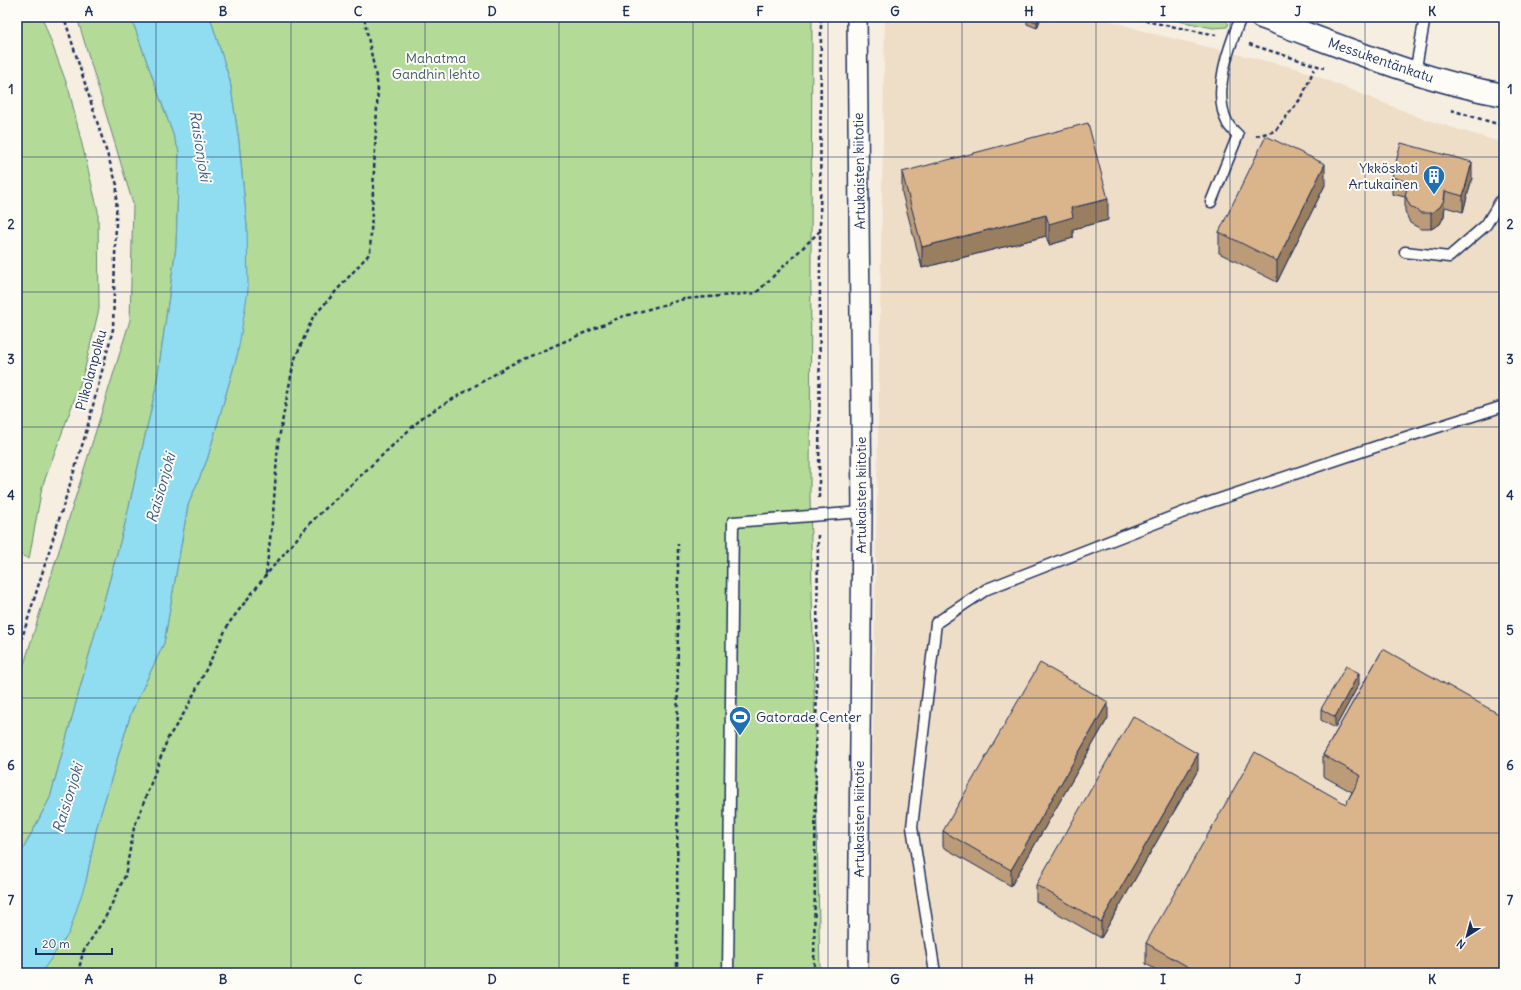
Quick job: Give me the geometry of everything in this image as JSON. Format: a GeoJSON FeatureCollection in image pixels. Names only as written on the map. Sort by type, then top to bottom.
{"type":"FeatureCollection","features":[{"type":"Feature","properties":{"kind":"street","name":"Artukaisten kiitotie"},"geometry":{"type":"LineString","coordinates":[[857,17],[862,512],[858,973]]}},
{"type":"Feature","properties":{"kind":"street","name":"Messukentänkatu"},"geometry":{"type":"LineString","coordinates":[[1261,17],[1415,73],[1477,90],[1504,94]]}},
{"type":"Feature","properties":{"kind":"lane"},"geometry":{"type":"LineString","coordinates":[[1211,202],[1238,135],[1228,125],[1222,108],[1220,87],[1232,38],[1241,17]]}},
{"type":"Feature","properties":{"kind":"lane"},"geometry":{"type":"LineString","coordinates":[[1415,73],[1424,17]]}},
{"type":"Feature","properties":{"kind":"lane"},"geometry":{"type":"LineString","coordinates":[[1405,252],[1449,257],[1486,225],[1504,195]]}},
{"type":"Feature","properties":{"kind":"lane"},"geometry":{"type":"LineString","coordinates":[[935,973],[912,827],[936,623],[987,589],[1202,505],[1378,446],[1504,406]]}},
{"type":"Feature","properties":{"kind":"lane"},"geometry":{"type":"LineString","coordinates":[[728,973],[733,522],[862,512]]}},
{"type":"Feature","properties":{"kind":"path","name":"Pilkolanpolku"},"geometry":{"type":"LineString","coordinates":[[17,654],[85,436],[113,329],[117,185],[64,17]]}},
{"type":"Feature","properties":{"kind":"path"},"geometry":{"type":"LineString","coordinates":[[266,575],[273,514],[278,443],[294,362],[313,317],[370,253],[378,87],[364,17]]}},
{"type":"Feature","properties":{"kind":"path"},"geometry":{"type":"LineString","coordinates":[[814,973],[821,17]]}},
{"type":"Feature","properties":{"kind":"path"},"geometry":{"type":"LineString","coordinates":[[1130,17],[1232,38],[1331,70]]}},
{"type":"Feature","properties":{"kind":"path"},"geometry":{"type":"LineString","coordinates":[[1238,135],[1254,136],[1275,131],[1302,97],[1314,70]]}},
{"type":"Feature","properties":{"kind":"path"},"geometry":{"type":"LineString","coordinates":[[1444,108],[1504,126]]}},
{"type":"Feature","properties":{"kind":"path"},"geometry":{"type":"LineString","coordinates":[[78,973],[83,952],[106,916],[125,876],[134,828],[168,738],[186,710],[230,623],[266,575],[310,523],[424,416],[512,364],[621,317],[684,299],[756,293],[820,231]]}},
{"type":"Feature","properties":{"kind":"path"},"geometry":{"type":"LineString","coordinates":[[677,973],[678,544]]}},
{"type":"Feature","properties":{"kind":"shaded area"},"geometry":{"type":"Polygon","coordinates":[[[885,17],[1098,17],[1150,33],[1299,69],[1421,118],[1504,142],[1504,973],[869,973],[885,17]]]}},
{"type":"Feature","properties":{"kind":"green space"},"geometry":{"type":"Polygon","coordinates":[[[17,17],[42,17],[69,90],[98,211],[99,309],[83,376],[42,487],[29,559],[17,553],[17,17]]]}},
{"type":"Feature","properties":{"kind":"green space"},"geometry":{"type":"Polygon","coordinates":[[[77,17],[131,17],[179,151],[176,247],[156,388],[125,524],[50,798],[18,859],[17,875],[17,687],[130,320],[133,204],[77,17]]]}},
{"type":"Feature","properties":{"kind":"green space","name":"Mahatma Gandhin lehto"},"geometry":{"type":"Polygon","coordinates":[[[210,17],[812,17],[810,494],[820,973],[41,973],[86,881],[97,826],[131,713],[164,643],[188,505],[207,460],[238,352],[247,227],[239,142],[230,81],[210,17]]]}},
{"type":"Feature","properties":{"kind":"green space"},"geometry":{"type":"Polygon","coordinates":[[[1159,17],[1219,17],[1224,19],[1229,24],[1227,27],[1213,28],[1159,17]]]}},
{"type":"Feature","properties":{"kind":"water","name":"Raisionjoki"},"geometry":{"type":"Polygon","coordinates":[[[131,17],[210,17],[230,81],[239,142],[247,227],[248,290],[238,352],[207,460],[188,505],[164,643],[131,713],[97,826],[86,881],[69,933],[41,973],[17,973],[18,859],[50,798],[125,524],[156,388],[176,247],[179,151],[131,17]]]}},
{"type":"Feature","properties":{"kind":"building"},"geometry":{"type":"Polygon","coordinates":[[[1027,17],[1039,17],[1037,22],[1027,19],[1027,17]]]}},
{"type":"Feature","properties":{"kind":"building"},"geometry":{"type":"Polygon","coordinates":[[[1088,123],[1108,199],[1071,208],[1073,217],[1049,224],[1046,215],[922,247],[902,172],[1088,123]]]}},
{"type":"Feature","properties":{"kind":"building"},"geometry":{"type":"Polygon","coordinates":[[[1266,136],[1325,164],[1277,261],[1219,232],[1266,136]]]}},
{"type":"Feature","properties":{"kind":"building","name":"Ykköskoti Artukainen"},"geometry":{"type":"Polygon","coordinates":[[[1401,143],[1472,162],[1463,196],[1445,191],[1444,200],[1440,207],[1431,213],[1421,213],[1410,206],[1405,195],[1408,186],[1411,183],[1392,177],[1401,143]]]}},
{"type":"Feature","properties":{"kind":"building"},"geometry":{"type":"Polygon","coordinates":[[[1383,649],[1504,717],[1504,973],[1199,973],[1146,943],[1255,752],[1346,804],[1361,776],[1323,755],[1383,649]]]}},
{"type":"Feature","properties":{"kind":"building"},"geometry":{"type":"Polygon","coordinates":[[[1040,663],[1108,702],[1011,870],[943,831],[1040,663]]]}},
{"type":"Feature","properties":{"kind":"building"},"geometry":{"type":"Polygon","coordinates":[[[1346,666],[1359,673],[1335,717],[1321,709],[1346,666]]]}},
{"type":"Feature","properties":{"kind":"building"},"geometry":{"type":"Polygon","coordinates":[[[1133,716],[1198,754],[1101,922],[1036,885],[1133,716]]]}},
{"type":"Feature","properties":{"kind":"place","name":"Ykköskoti Artukainen"},"geometry":{"type":"Point","coordinates":[1434,196]}},
{"type":"Feature","properties":{"kind":"place","name":"Gatorade Center"},"geometry":{"type":"Point","coordinates":[740,736]}}]}
